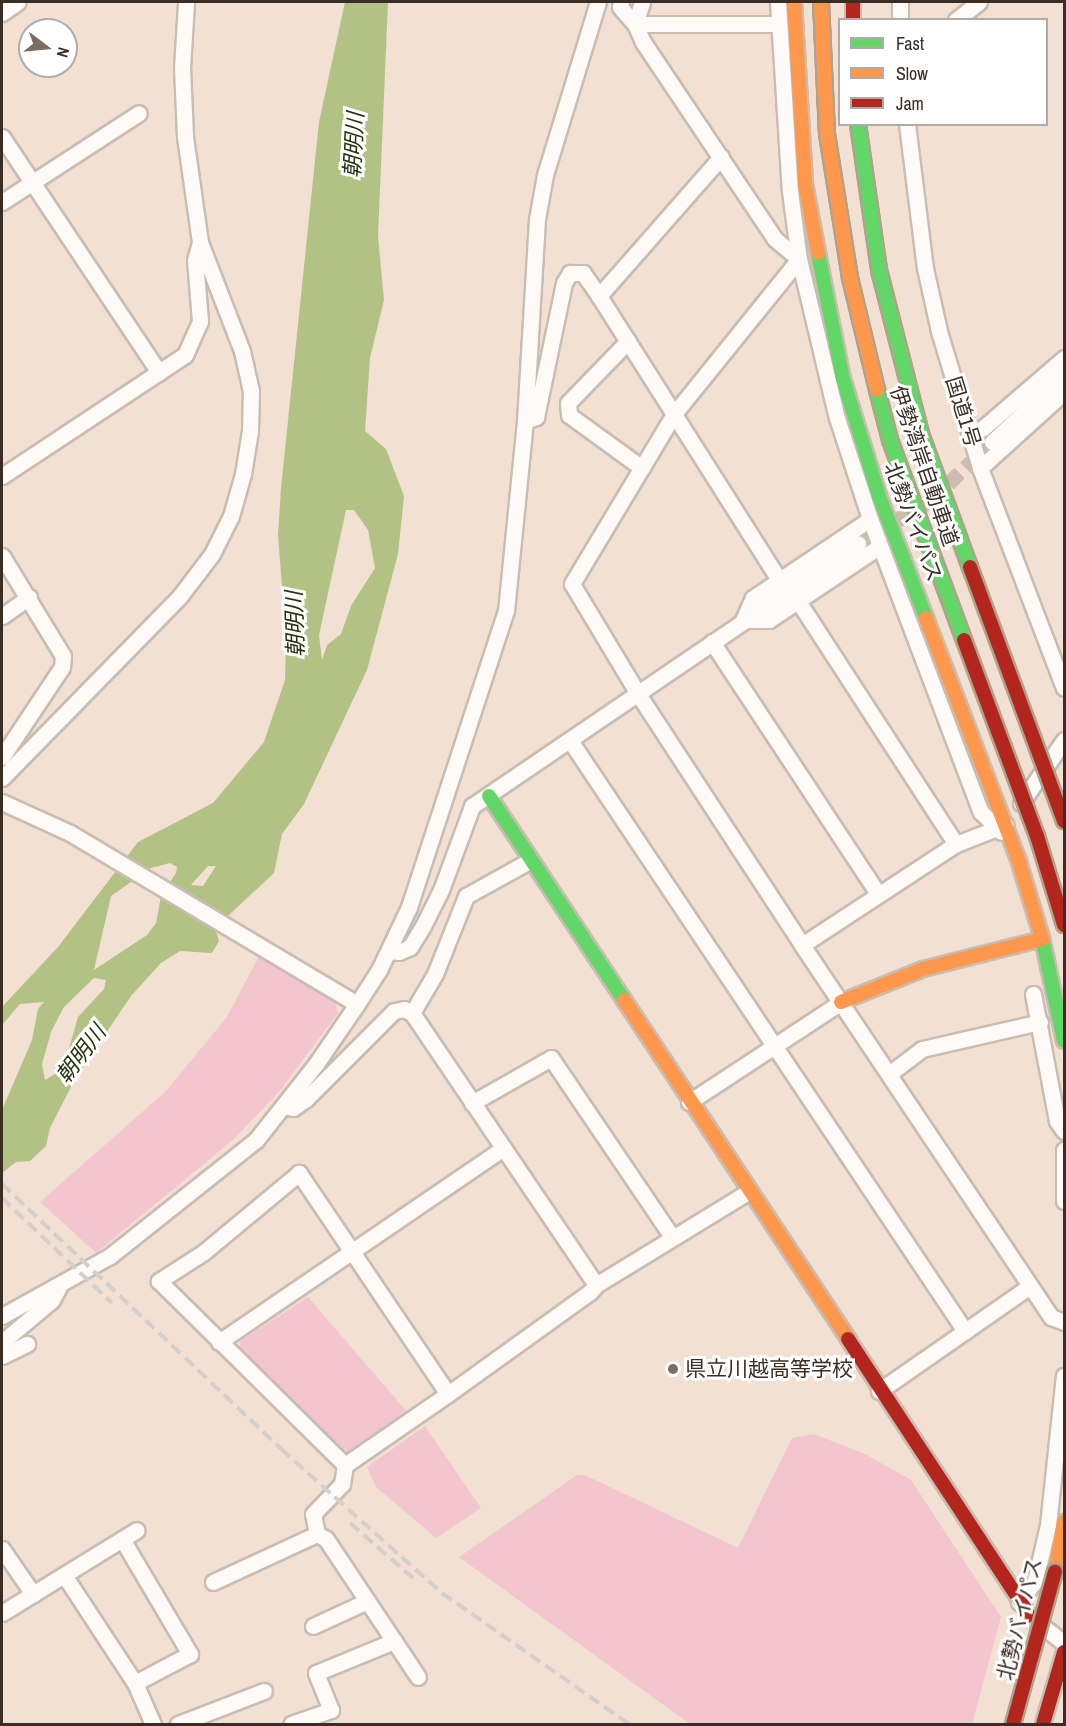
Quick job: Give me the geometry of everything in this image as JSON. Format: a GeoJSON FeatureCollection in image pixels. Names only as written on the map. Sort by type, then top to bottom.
{"type":"FeatureCollection","features":[{"type":"Feature","properties":{"kind":"main road","name":"北勢バイパス"},"geometry":{"type":"LineString","coordinates":[[794,2],[805,184],[843,379],[879,496],[1002,826]]}},
{"type":"Feature","properties":{"kind":"main road","name":"伊勢湾岸自動車道"},"geometry":{"type":"LineString","coordinates":[[821,2],[827,134],[845,255],[867,354],[890,440],[1034,825],[1065,925]]}},
{"type":"Feature","properties":{"kind":"main road"},"geometry":{"type":"LineString","coordinates":[[853,2],[854,18]]}},
{"type":"Feature","properties":{"kind":"main road","name":"伊勢湾岸自動車道"},"geometry":{"type":"LineString","coordinates":[[858,126],[879,270],[921,434],[1065,821]]}},
{"type":"Feature","properties":{"kind":"main road"},"geometry":{"type":"LineString","coordinates":[[489,796],[675,1074],[689,1102],[1030,1616]]}},
{"type":"Feature","properties":{"kind":"main road"},"geometry":{"type":"LineString","coordinates":[[1014,847],[1042,939],[1065,1041]]}},
{"type":"Feature","properties":{"kind":"main road"},"geometry":{"type":"LineString","coordinates":[[842,1002],[923,969],[1042,939]]}},
{"type":"Feature","properties":{"kind":"main road","name":"北勢バイパス"},"geometry":{"type":"LineString","coordinates":[[1013,1725],[1055,1572],[1065,1522]]}},
{"type":"Feature","properties":{"kind":"main road"},"geometry":{"type":"LineString","coordinates":[[1043,1725],[1065,1652]]}},
{"type":"Feature","properties":{"kind":"street"},"geometry":{"type":"LineString","coordinates":[[2,13],[18,2]]}},
{"type":"Feature","properties":{"kind":"street"},"geometry":{"type":"LineString","coordinates":[[2,778],[180,596],[212,554],[231,516],[248,442],[251,390],[242,351],[200,242],[185,136],[182,68],[186,2]]}},
{"type":"Feature","properties":{"kind":"street"},"geometry":{"type":"LineString","coordinates":[[2,1316],[110,1256],[189,1196],[256,1140],[284,1106],[357,1004],[389,951],[409,907],[506,612],[525,421],[537,219],[545,175],[598,2]]}},
{"type":"Feature","properties":{"kind":"street"},"geometry":{"type":"LineString","coordinates":[[621,2],[620,7],[635,24],[643,42],[776,239],[799,260]]}},
{"type":"Feature","properties":{"kind":"street"},"geometry":{"type":"LineString","coordinates":[[635,24],[642,2]]}},
{"type":"Feature","properties":{"kind":"street"},"geometry":{"type":"LineString","coordinates":[[778,2],[777,24],[790,191],[799,260],[837,418],[870,519],[981,812],[1002,826],[1014,847]]}},
{"type":"Feature","properties":{"kind":"street"},"geometry":{"type":"LineString","coordinates":[[900,2],[900,18]]}},
{"type":"Feature","properties":{"kind":"street"},"geometry":{"type":"LineString","coordinates":[[959,18],[979,2]]}},
{"type":"Feature","properties":{"kind":"street"},"geometry":{"type":"LineString","coordinates":[[635,24],[777,24]]}},
{"type":"Feature","properties":{"kind":"street"},"geometry":{"type":"LineString","coordinates":[[2,202],[139,113]]}},
{"type":"Feature","properties":{"kind":"street","name":"国道1号"},"geometry":{"type":"LineString","coordinates":[[907,126],[925,268],[969,435],[1065,688]]}},
{"type":"Feature","properties":{"kind":"street"},"geometry":{"type":"LineString","coordinates":[[2,137],[159,372]]}},
{"type":"Feature","properties":{"kind":"street"},"geometry":{"type":"LineString","coordinates":[[599,296],[721,158]]}},
{"type":"Feature","properties":{"kind":"street"},"geometry":{"type":"LineString","coordinates":[[2,476],[185,355],[200,321],[195,260],[200,242]]}},
{"type":"Feature","properties":{"kind":"street"},"geometry":{"type":"LineString","coordinates":[[799,260],[674,414],[572,584],[638,694],[802,945],[1051,1317],[1065,1322]]}},
{"type":"Feature","properties":{"kind":"street"},"geometry":{"type":"LineString","coordinates":[[525,421],[536,417],[564,284],[570,273],[583,273],[779,580]]}},
{"type":"Feature","properties":{"kind":"street"},"geometry":{"type":"LineString","coordinates":[[628,341],[568,403],[568,415],[642,468]]}},
{"type":"Feature","properties":{"kind":"street"},"geometry":{"type":"LineString","coordinates":[[969,435],[983,428],[1065,358]]}},
{"type":"Feature","properties":{"kind":"street"},"geometry":{"type":"LineString","coordinates":[[992,442],[1065,375]]}},
{"type":"Feature","properties":{"kind":"street"},"geometry":{"type":"LineString","coordinates":[[980,468],[1065,392]]}},
{"type":"Feature","properties":{"kind":"street"},"geometry":{"type":"LineString","coordinates":[[743,620],[753,598],[870,519]]}},
{"type":"Feature","properties":{"kind":"street"},"geometry":{"type":"LineString","coordinates":[[389,951],[399,952],[410,947],[441,890],[464,819],[472,806],[571,742],[743,620],[858,544]]}},
{"type":"Feature","properties":{"kind":"street"},"geometry":{"type":"LineString","coordinates":[[743,620],[769,620],[880,546]]}},
{"type":"Feature","properties":{"kind":"street"},"geometry":{"type":"LineString","coordinates":[[2,556],[61,647],[62,667],[2,757]]}},
{"type":"Feature","properties":{"kind":"street"},"geometry":{"type":"LineString","coordinates":[[2,616],[29,597]]}},
{"type":"Feature","properties":{"kind":"street"},"geometry":{"type":"LineString","coordinates":[[798,601],[956,844]]}},
{"type":"Feature","properties":{"kind":"street"},"geometry":{"type":"LineString","coordinates":[[712,642],[878,894]]}},
{"type":"Feature","properties":{"kind":"street"},"geometry":{"type":"LineString","coordinates":[[802,945],[956,844],[1002,826],[1065,740]]}},
{"type":"Feature","properties":{"kind":"street"},"geometry":{"type":"LineString","coordinates":[[571,742],[678,900],[772,1048],[965,1331]]}},
{"type":"Feature","properties":{"kind":"street"},"geometry":{"type":"LineString","coordinates":[[2,802],[70,832],[357,1004]]}},
{"type":"Feature","properties":{"kind":"street"},"geometry":{"type":"LineString","coordinates":[[412,1013],[435,974],[466,896],[531,860]]}},
{"type":"Feature","properties":{"kind":"street"},"geometry":{"type":"LineString","coordinates":[[1033,994],[1061,1126],[1065,1201]]}},
{"type":"Feature","properties":{"kind":"street"},"geometry":{"type":"LineString","coordinates":[[689,1102],[842,1002]]}},
{"type":"Feature","properties":{"kind":"street"},"geometry":{"type":"LineString","coordinates":[[284,1106],[293,1108],[306,1099],[394,1011],[404,1009],[412,1013],[596,1285]]}},
{"type":"Feature","properties":{"kind":"street"},"geometry":{"type":"LineString","coordinates":[[889,1074],[922,1049],[1040,1022]]}},
{"type":"Feature","properties":{"kind":"street"},"geometry":{"type":"LineString","coordinates":[[472,1103],[551,1058],[672,1237]]}},
{"type":"Feature","properties":{"kind":"street"},"geometry":{"type":"LineString","coordinates":[[219,1342],[503,1148]]}},
{"type":"Feature","properties":{"kind":"street"},"geometry":{"type":"LineString","coordinates":[[345,1466],[159,1281],[204,1252],[298,1173],[448,1394]]}},
{"type":"Feature","properties":{"kind":"street"},"geometry":{"type":"LineString","coordinates":[[418,1677],[326,1539],[317,1534],[313,1514],[342,1484],[345,1466],[448,1394],[596,1285],[748,1192]]}},
{"type":"Feature","properties":{"kind":"street"},"geometry":{"type":"LineString","coordinates":[[2,1342],[52,1300],[61,1285]]}},
{"type":"Feature","properties":{"kind":"street"},"geometry":{"type":"LineString","coordinates":[[879,1391],[1030,1286]]}},
{"type":"Feature","properties":{"kind":"street"},"geometry":{"type":"LineString","coordinates":[[2,1356],[27,1344]]}},
{"type":"Feature","properties":{"kind":"street"},"geometry":{"type":"LineString","coordinates":[[1019,1602],[1035,1581],[1047,1525],[1065,1376]]}},
{"type":"Feature","properties":{"kind":"street"},"geometry":{"type":"LineString","coordinates":[[2,1613],[137,1530]]}},
{"type":"Feature","properties":{"kind":"street"},"geometry":{"type":"LineString","coordinates":[[213,1582],[317,1534]]}},
{"type":"Feature","properties":{"kind":"street"},"geometry":{"type":"LineString","coordinates":[[122,1539],[190,1654],[135,1683]]}},
{"type":"Feature","properties":{"kind":"street"},"geometry":{"type":"LineString","coordinates":[[2,1549],[33,1594]]}},
{"type":"Feature","properties":{"kind":"street"},"geometry":{"type":"LineString","coordinates":[[64,1575],[135,1683],[153,1725]]}},
{"type":"Feature","properties":{"kind":"street"},"geometry":{"type":"LineString","coordinates":[[313,1626],[367,1601]]}},
{"type":"Feature","properties":{"kind":"street"},"geometry":{"type":"LineString","coordinates":[[1030,1616],[1065,1643]]}},
{"type":"Feature","properties":{"kind":"street"},"geometry":{"type":"LineString","coordinates":[[291,1725],[331,1710],[316,1673],[394,1641]]}},
{"type":"Feature","properties":{"kind":"street"},"geometry":{"type":"LineString","coordinates":[[178,1725],[264,1691]]}},
{"type":"Feature","properties":{"kind":"shaded area"},"geometry":{"type":"Polygon","coordinates":[[[259,956],[334,997],[338,1013],[279,1092],[233,1140],[96,1253],[40,1202],[165,1092],[227,1017],[259,956]]]}},
{"type":"Feature","properties":{"kind":"shaded area"},"geometry":{"type":"Polygon","coordinates":[[[308,1297],[408,1413],[350,1455],[241,1351],[240,1341],[308,1297]]]}},
{"type":"Feature","properties":{"kind":"shaded area"},"geometry":{"type":"Polygon","coordinates":[[[425,1426],[481,1508],[436,1538],[376,1487],[367,1467],[425,1426]]]}},
{"type":"Feature","properties":{"kind":"shaded area"},"geometry":{"type":"Polygon","coordinates":[[[814,1434],[865,1454],[911,1480],[1001,1617],[972,1724],[690,1724],[459,1557],[577,1475],[585,1475],[738,1548],[792,1438],[814,1434]]]}},
{"type":"Feature","properties":{"kind":"water","name":"朝明川"},"geometry":{"type":"Polygon","coordinates":[[[345,2],[388,2],[378,236],[384,300],[370,358],[365,431],[386,449],[404,496],[398,554],[367,670],[304,804],[282,834],[274,873],[215,928],[219,941],[212,953],[180,951],[161,963],[131,996],[75,1079],[50,1128],[46,1146],[30,1161],[16,1162],[2,1173],[2,1110],[32,1040],[38,1009],[44,1002],[20,1004],[2,1025],[2,1007],[58,947],[138,842],[213,803],[264,742],[285,680],[286,637],[278,535],[319,122],[345,2]],[[346,510],[319,635],[322,660],[327,645],[341,634],[351,606],[375,568],[368,530],[354,510],[346,510]],[[170,863],[151,868],[111,896],[94,970],[147,935],[156,923],[161,896],[176,873],[177,867],[170,863]],[[208,866],[191,885],[203,886],[216,866],[208,866]],[[94,978],[64,1007],[51,1032],[42,1064],[45,1080],[63,1069],[78,1017],[104,989],[106,980],[94,978]]]}},
{"type":"Feature","properties":{"kind":"tunnel"},"geometry":{"type":"LineString","coordinates":[[858,544],[932,499],[992,442]]}},
{"type":"Feature","properties":{"kind":"railway"},"geometry":{"type":"LineString","coordinates":[[2,1184],[281,1449],[442,1593],[629,1724]]}},
{"type":"Feature","properties":{"kind":"railway"},"geometry":{"type":"LineString","coordinates":[[2,1198],[112,1303]]}},
{"type":"Feature","properties":{"kind":"railway"},"geometry":{"type":"LineString","coordinates":[[350,1523],[413,1578]]}},
{"type":"Feature","properties":{"kind":"traffic: fast"},"geometry":{"type":"LineString","coordinates":[[858,126],[879,270],[921,434],[970,567]]}},
{"type":"Feature","properties":{"kind":"traffic: fast"},"geometry":{"type":"LineString","coordinates":[[818,253],[843,379],[879,496],[926,618]]}},
{"type":"Feature","properties":{"kind":"traffic: fast"},"geometry":{"type":"LineString","coordinates":[[877,390],[890,440],[964,640]]}},
{"type":"Feature","properties":{"kind":"traffic: fast"},"geometry":{"type":"LineString","coordinates":[[489,796],[624,1000]]}},
{"type":"Feature","properties":{"kind":"traffic: fast"},"geometry":{"type":"LineString","coordinates":[[1042,938],[1064,1041]]}},
{"type":"Feature","properties":{"kind":"traffic: slow"},"geometry":{"type":"LineString","coordinates":[[794,2],[805,184],[818,253]]}},
{"type":"Feature","properties":{"kind":"traffic: slow"},"geometry":{"type":"LineString","coordinates":[[821,2],[827,134],[850,278],[877,390]]}},
{"type":"Feature","properties":{"kind":"traffic: slow"},"geometry":{"type":"LineString","coordinates":[[926,618],[1019,862],[1042,938]]}},
{"type":"Feature","properties":{"kind":"traffic: slow"},"geometry":{"type":"LineString","coordinates":[[841,1002],[923,969],[1042,939]]}},
{"type":"Feature","properties":{"kind":"traffic: slow"},"geometry":{"type":"LineString","coordinates":[[624,1000],[848,1339]]}},
{"type":"Feature","properties":{"kind":"traffic: slow"},"geometry":{"type":"LineString","coordinates":[[1055,1572],[1064,1522]]}},
{"type":"Feature","properties":{"kind":"traffic: jam"},"geometry":{"type":"LineString","coordinates":[[853,2],[853,18]]}},
{"type":"Feature","properties":{"kind":"traffic: jam"},"geometry":{"type":"LineString","coordinates":[[970,567],[1064,821]]}},
{"type":"Feature","properties":{"kind":"traffic: jam"},"geometry":{"type":"LineString","coordinates":[[964,640],[1037,836],[1064,925]]}},
{"type":"Feature","properties":{"kind":"traffic: jam"},"geometry":{"type":"LineString","coordinates":[[848,1339],[1030,1616]]}},
{"type":"Feature","properties":{"kind":"traffic: jam"},"geometry":{"type":"LineString","coordinates":[[1013,1724],[1055,1572]]}},
{"type":"Feature","properties":{"kind":"traffic: jam"},"geometry":{"type":"LineString","coordinates":[[1043,1724],[1064,1652]]}},
{"type":"Feature","properties":{"kind":"place","name":"県立川越高等学校"},"geometry":{"type":"Point","coordinates":[673,1369]}}]}
